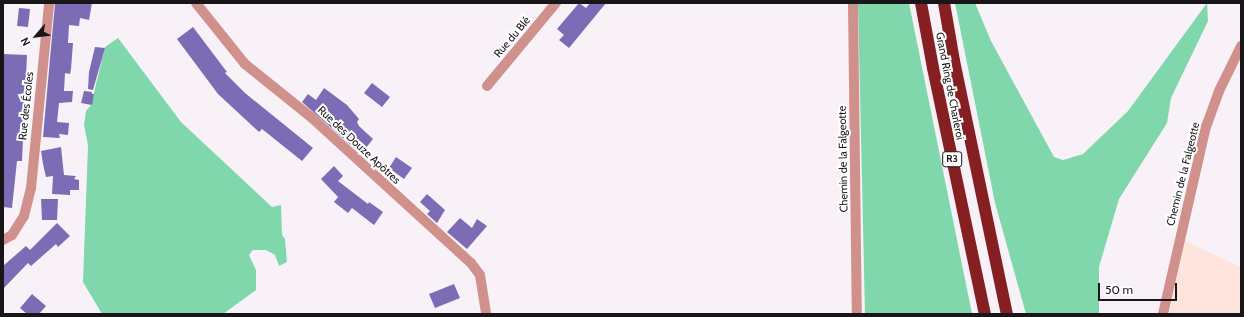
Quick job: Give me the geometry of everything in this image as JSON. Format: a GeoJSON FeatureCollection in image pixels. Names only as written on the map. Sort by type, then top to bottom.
{"type":"FeatureCollection","features":[{"type":"Feature","properties":{"kind":"highway","name":"Grand Ring de Charleroi"},"geometry":{"type":"LineString","coordinates":[[921,3],[933,68],[985,314]]}},
{"type":"Feature","properties":{"kind":"highway","name":"Grand Ring de Charleroi"},"geometry":{"type":"LineString","coordinates":[[944,3],[954,61],[1007,314]]}},
{"type":"Feature","properties":{"kind":"street","name":"Rue des Écoles"},"geometry":{"type":"LineString","coordinates":[[3,240],[12,235],[24,216],[31,188],[32,164],[49,3]]}},
{"type":"Feature","properties":{"kind":"street","name":"Rue des Douze Apôtres"},"geometry":{"type":"LineString","coordinates":[[196,3],[245,64],[311,117],[471,263],[480,275],[486,314]]}},
{"type":"Feature","properties":{"kind":"street","name":"Rue du Blé"},"geometry":{"type":"LineString","coordinates":[[487,86],[556,3]]}},
{"type":"Feature","properties":{"kind":"street","name":"Chemin de la Falgeotte"},"geometry":{"type":"LineString","coordinates":[[853,3],[857,314]]}},
{"type":"Feature","properties":{"kind":"street","name":"Chemin de la Falgeotte"},"geometry":{"type":"LineString","coordinates":[[1164,313],[1206,127],[1219,91],[1241,46]]}},
{"type":"Feature","properties":{"kind":"shaded area"},"geometry":{"type":"Polygon","coordinates":[[[1185,241],[1241,267],[1241,314],[1169,314],[1185,241]]]}},
{"type":"Feature","properties":{"kind":"green space"},"geometry":{"type":"Polygon","coordinates":[[[858,3],[909,3],[972,314],[865,314],[858,3]]]}},
{"type":"Feature","properties":{"kind":"green space"},"geometry":{"type":"Polygon","coordinates":[[[955,3],[975,3],[991,41],[1054,157],[1063,160],[1083,154],[1128,111],[1207,3],[1208,21],[1171,98],[1167,123],[1119,199],[1099,267],[1099,314],[1026,314],[995,203],[955,3]]]}},
{"type":"Feature","properties":{"kind":"green space"},"geometry":{"type":"Polygon","coordinates":[[[118,38],[181,122],[272,207],[281,205],[282,235],[285,239],[287,262],[279,266],[275,255],[266,250],[253,250],[249,255],[256,270],[256,290],[223,314],[102,314],[83,282],[88,145],[84,125],[86,111],[91,105],[105,47],[118,38]]]}},
{"type":"Feature","properties":{"kind":"building"},"geometry":{"type":"Polygon","coordinates":[[[55,3],[92,3],[89,20],[80,18],[79,26],[69,25],[68,43],[73,43],[71,69],[70,74],[65,73],[64,91],[73,91],[72,102],[59,103],[57,122],[69,123],[68,135],[59,134],[60,138],[43,137],[55,3]]]}},
{"type":"Feature","properties":{"kind":"building"},"geometry":{"type":"Polygon","coordinates":[[[579,3],[586,8],[590,3],[606,3],[569,48],[559,40],[564,35],[557,29],[579,3]]]}},
{"type":"Feature","properties":{"kind":"building"},"geometry":{"type":"Polygon","coordinates":[[[19,8],[30,9],[28,27],[17,26],[19,8]]]}},
{"type":"Feature","properties":{"kind":"building"},"geometry":{"type":"Polygon","coordinates":[[[193,27],[227,72],[225,73],[245,93],[313,148],[302,161],[262,129],[259,132],[218,94],[177,39],[193,27]]]}},
{"type":"Feature","properties":{"kind":"building"},"geometry":{"type":"Polygon","coordinates":[[[95,47],[105,48],[93,90],[88,89],[89,72],[95,47]]]}},
{"type":"Feature","properties":{"kind":"building"},"geometry":{"type":"Polygon","coordinates":[[[3,54],[27,55],[22,161],[17,161],[12,208],[3,207],[3,54]]]}},
{"type":"Feature","properties":{"kind":"building"},"geometry":{"type":"Polygon","coordinates":[[[372,83],[390,97],[382,107],[364,93],[372,83]]]}},
{"type":"Feature","properties":{"kind":"building"},"geometry":{"type":"Polygon","coordinates":[[[324,88],[347,105],[359,119],[357,122],[359,126],[373,139],[361,154],[302,102],[308,94],[316,100],[324,88]]]}},
{"type":"Feature","properties":{"kind":"building"},"geometry":{"type":"Polygon","coordinates":[[[84,91],[92,92],[92,94],[94,94],[92,105],[81,103],[84,91]]]}},
{"type":"Feature","properties":{"kind":"building"},"geometry":{"type":"Polygon","coordinates":[[[61,147],[64,175],[76,176],[74,179],[79,180],[79,190],[70,190],[70,195],[52,194],[53,176],[46,177],[43,164],[41,151],[61,147]]]}},
{"type":"Feature","properties":{"kind":"building"},"geometry":{"type":"Polygon","coordinates":[[[396,157],[412,168],[404,179],[389,168],[396,157]]]}},
{"type":"Feature","properties":{"kind":"building"},"geometry":{"type":"Polygon","coordinates":[[[334,166],[343,176],[338,181],[368,204],[369,202],[383,212],[374,225],[352,208],[348,213],[334,202],[338,197],[321,179],[334,166]]]}},
{"type":"Feature","properties":{"kind":"building"},"geometry":{"type":"Polygon","coordinates":[[[427,194],[445,210],[437,223],[427,214],[430,211],[420,202],[427,194]]]}},
{"type":"Feature","properties":{"kind":"building"},"geometry":{"type":"Polygon","coordinates":[[[41,199],[58,199],[57,220],[42,220],[41,199]]]}},
{"type":"Feature","properties":{"kind":"building"},"geometry":{"type":"Polygon","coordinates":[[[460,218],[472,228],[477,219],[487,226],[467,249],[447,232],[460,218]]]}},
{"type":"Feature","properties":{"kind":"building"},"geometry":{"type":"Polygon","coordinates":[[[57,223],[70,236],[58,247],[56,244],[31,266],[28,263],[3,289],[3,266],[26,246],[30,250],[57,223]]]}},
{"type":"Feature","properties":{"kind":"building"},"geometry":{"type":"Polygon","coordinates":[[[454,284],[460,298],[435,308],[429,294],[454,284]]]}},
{"type":"Feature","properties":{"kind":"building"},"geometry":{"type":"Polygon","coordinates":[[[32,294],[46,306],[39,314],[27,314],[20,308],[32,294]]]}}]}
